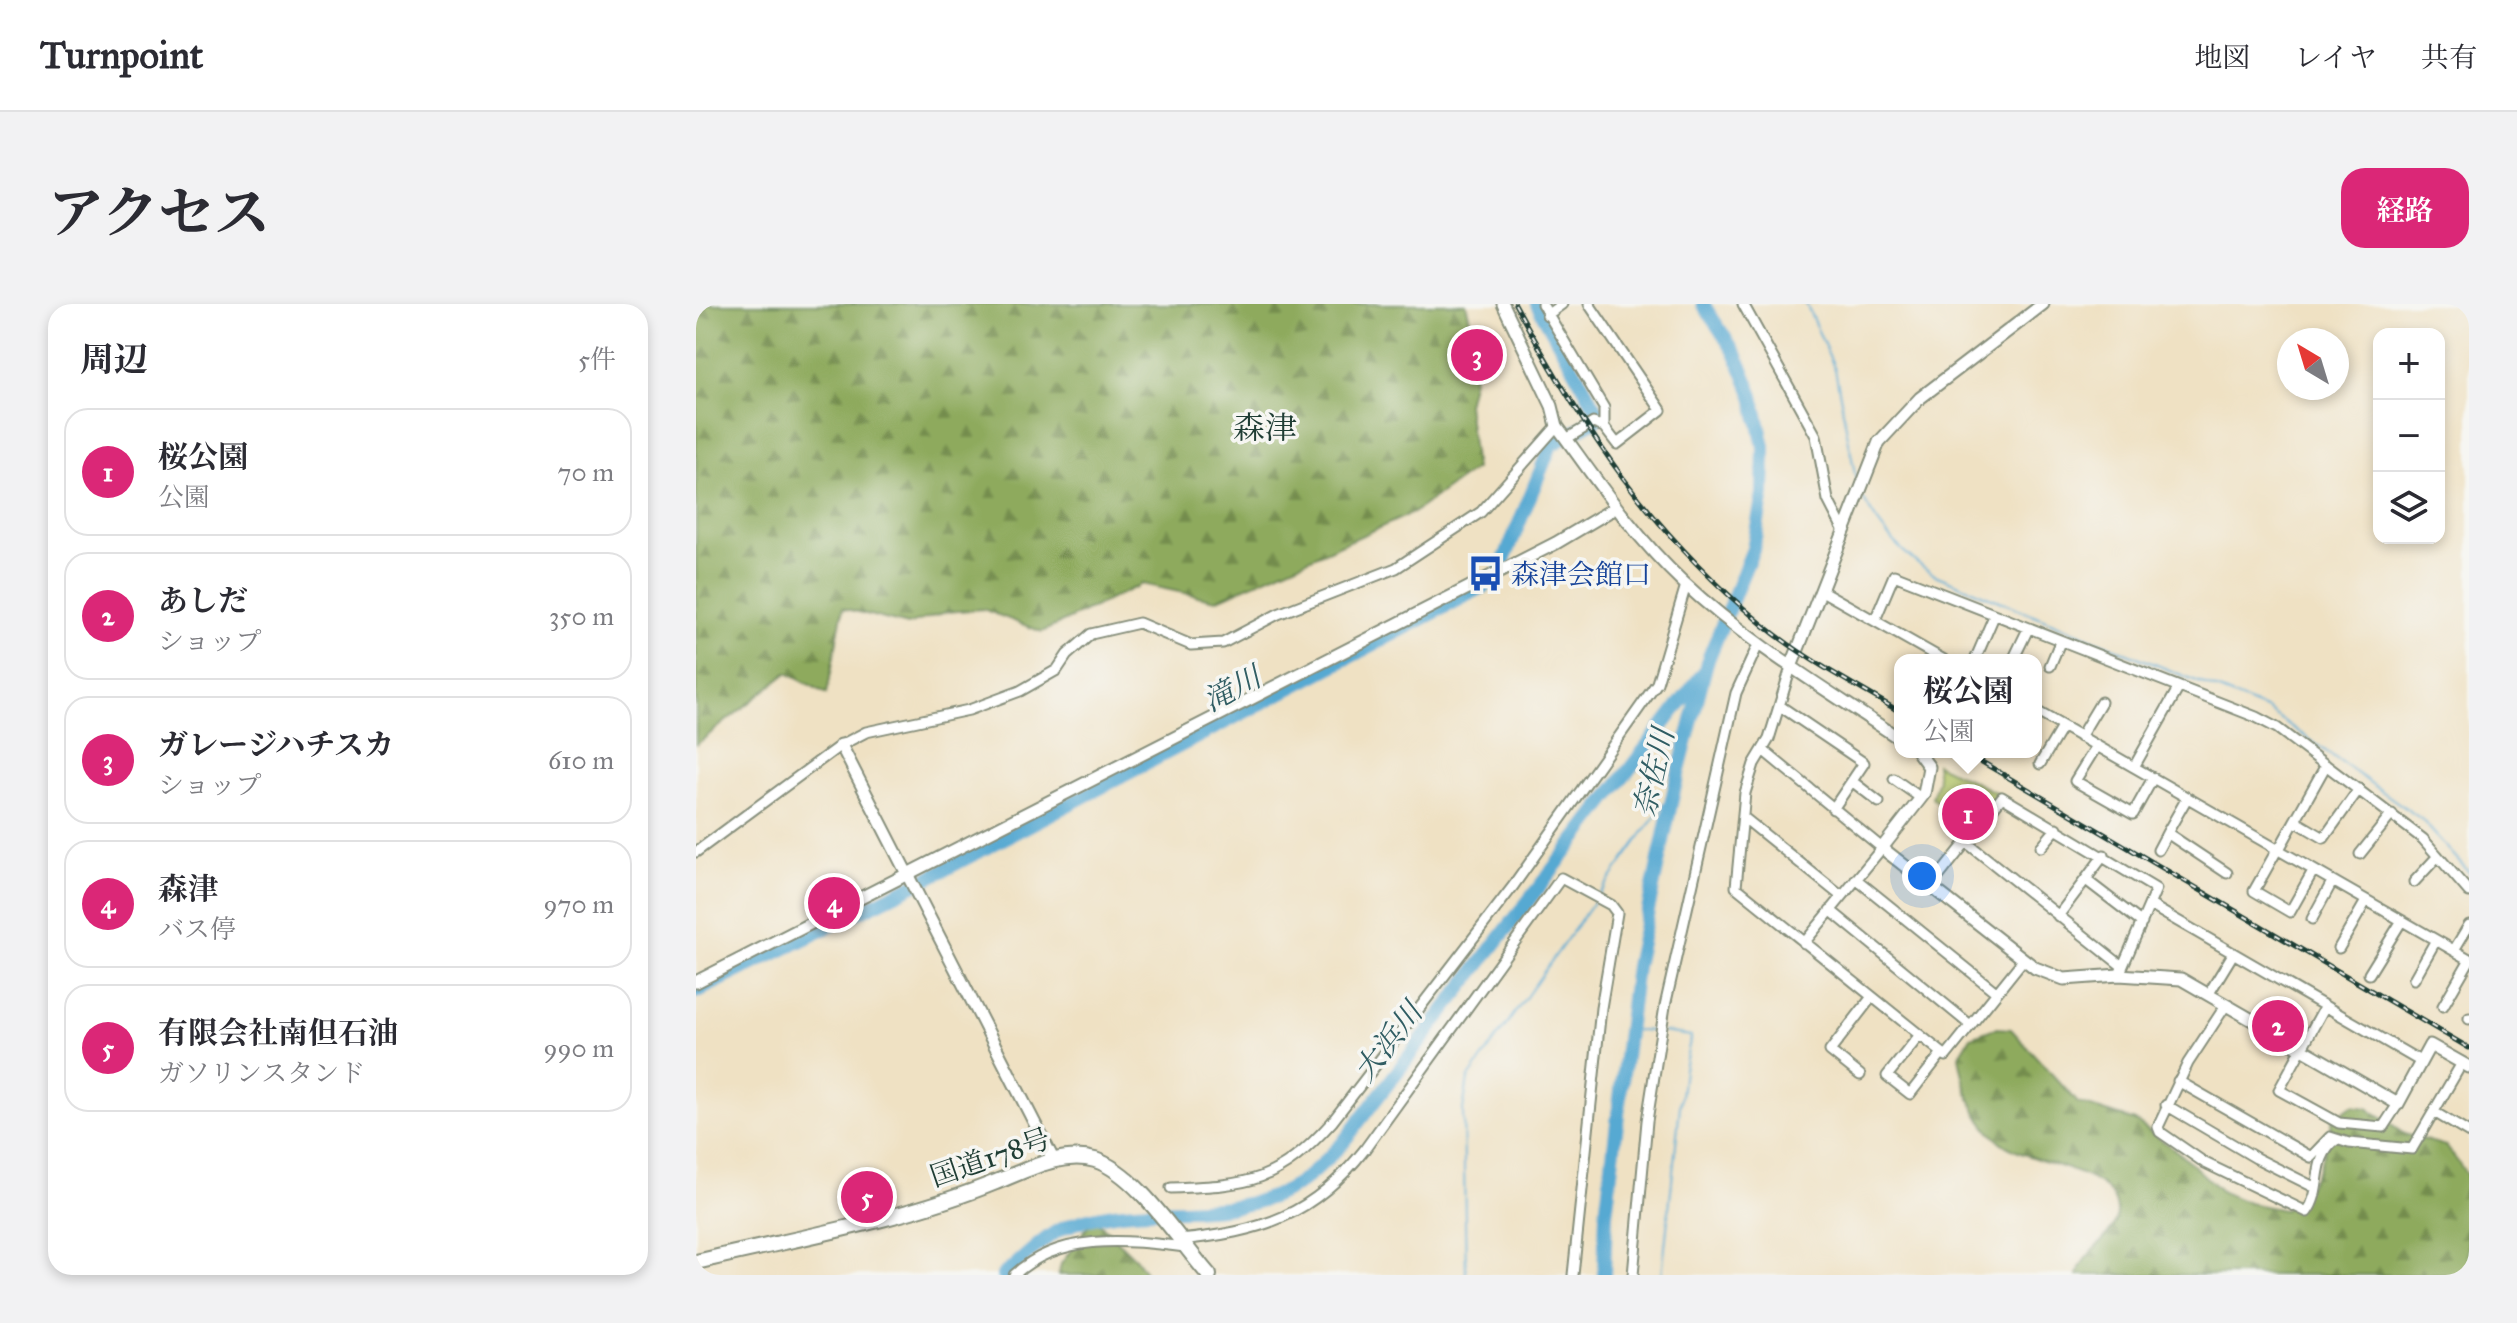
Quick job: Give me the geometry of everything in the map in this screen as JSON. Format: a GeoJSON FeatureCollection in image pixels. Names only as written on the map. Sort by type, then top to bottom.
{"type":"FeatureCollection","features":[{"type":"Feature","properties":{"kind":"highway","name":"国道178号"},"geometry":{"type":"LineString","coordinates":[[696,1262],[949,1200],[1054,1161],[1074,1157],[1094,1159],[1115,1169],[1209,1275]]}},
{"type":"Feature","properties":{"kind":"street"},"geometry":{"type":"LineString","coordinates":[[1503,304],[1552,406],[1557,426],[1615,508],[1686,585],[1758,645],[1894,735]]}},
{"type":"Feature","properties":{"kind":"street"},"geometry":{"type":"LineString","coordinates":[[1542,304],[1604,408],[1604,427]]}},
{"type":"Feature","properties":{"kind":"street"},"geometry":{"type":"LineString","coordinates":[[1547,315],[1562,304]]}},
{"type":"Feature","properties":{"kind":"street"},"geometry":{"type":"LineString","coordinates":[[1566,439],[1593,423],[1604,427],[1617,444],[1661,410],[1589,304]]}},
{"type":"Feature","properties":{"kind":"street"},"geometry":{"type":"LineString","coordinates":[[1743,304],[1816,436],[1828,500],[1846,526]]}},
{"type":"Feature","properties":{"kind":"street"},"geometry":{"type":"LineString","coordinates":[[2023,960],[1946,1056],[1733,884],[1748,784],[1764,751],[1791,667],[1879,442],[1920,398],[2043,304]]}},
{"type":"Feature","properties":{"kind":"street"},"geometry":{"type":"LineString","coordinates":[[696,852],[841,745],[866,732],[969,710],[1020,691],[1057,670],[1067,655],[1091,634],[1139,623],[1191,645],[1223,643],[1278,614],[1396,568],[1481,512],[1557,426]]}},
{"type":"Feature","properties":{"kind":"street"},"geometry":{"type":"LineString","coordinates":[[696,982],[1556,543],[1615,508]]}},
{"type":"Feature","properties":{"kind":"street"},"geometry":{"type":"LineString","coordinates":[[1875,620],[1894,575],[2277,728],[2392,814],[2438,856],[2469,892]]}},
{"type":"Feature","properties":{"kind":"street"},"geometry":{"type":"LineString","coordinates":[[1171,1188],[1222,1186],[1272,1175],[1307,1150],[1332,1122],[1514,885],[1657,683],[1686,585]]}},
{"type":"Feature","properties":{"kind":"street"},"geometry":{"type":"LineString","coordinates":[[1822,591],[1930,654]]}},
{"type":"Feature","properties":{"kind":"street"},"geometry":{"type":"LineString","coordinates":[[1978,654],[1994,616]]}},
{"type":"Feature","properties":{"kind":"street"},"geometry":{"type":"LineString","coordinates":[[2016,654],[2028,629]]}},
{"type":"Feature","properties":{"kind":"street"},"geometry":{"type":"LineString","coordinates":[[2050,666],[2060,642]]}},
{"type":"Feature","properties":{"kind":"street"},"geometry":{"type":"LineString","coordinates":[[1633,1275],[1647,1121],[1665,1006],[1736,693],[1758,645]]}},
{"type":"Feature","properties":{"kind":"street"},"geometry":{"type":"LineString","coordinates":[[2134,767],[2179,687]]}},
{"type":"Feature","properties":{"kind":"street"},"geometry":{"type":"LineString","coordinates":[[2080,737],[2101,702]]}},
{"type":"Feature","properties":{"kind":"street"},"geometry":{"type":"LineString","coordinates":[[1780,706],[1864,763],[1833,809]]}},
{"type":"Feature","properties":{"kind":"street"},"geometry":{"type":"LineString","coordinates":[[2042,715],[2469,960],[2443,1006]]}},
{"type":"Feature","properties":{"kind":"street"},"geometry":{"type":"LineString","coordinates":[[2040,764],[2062,727]]}},
{"type":"Feature","properties":{"kind":"street"},"geometry":{"type":"LineString","coordinates":[[841,745],[1054,1161]]}},
{"type":"Feature","properties":{"kind":"street"},"geometry":{"type":"LineString","coordinates":[[2096,747],[2075,781],[2133,814],[2153,778]]}},
{"type":"Feature","properties":{"kind":"street"},"geometry":{"type":"LineString","coordinates":[[1764,751],[2023,960],[2064,979],[2120,970],[2181,979],[2398,1104]]}},
{"type":"Feature","properties":{"kind":"street"},"geometry":{"type":"LineString","coordinates":[[1804,943],[1921,798],[1930,778],[1929,767],[1922,758]]}},
{"type":"Feature","properties":{"kind":"street"},"geometry":{"type":"LineString","coordinates":[[2313,871],[2290,912],[2254,891],[2326,765]]}},
{"type":"Feature","properties":{"kind":"street"},"geometry":{"type":"LineString","coordinates":[[1894,779],[1921,798]]}},
{"type":"Feature","properties":{"kind":"street"},"geometry":{"type":"LineString","coordinates":[[1853,782],[1879,802]]}},
{"type":"Feature","properties":{"kind":"street"},"geometry":{"type":"LineString","coordinates":[[2295,821],[2324,838],[2359,789]]}},
{"type":"Feature","properties":{"kind":"street"},"geometry":{"type":"LineString","coordinates":[[1932,885],[2002,797],[2104,855],[2156,889],[2120,970]]}},
{"type":"Feature","properties":{"kind":"street"},"geometry":{"type":"LineString","coordinates":[[2158,850],[2187,798]]}},
{"type":"Feature","properties":{"kind":"street"},"geometry":{"type":"LineString","coordinates":[[2360,854],[2392,814]]}},
{"type":"Feature","properties":{"kind":"street"},"geometry":{"type":"LineString","coordinates":[[1743,817],[1841,896]]}},
{"type":"Feature","properties":{"kind":"street"},"geometry":{"type":"LineString","coordinates":[[2041,847],[2057,828]]}},
{"type":"Feature","properties":{"kind":"street"},"geometry":{"type":"LineString","coordinates":[[2167,833],[2227,873]]}},
{"type":"Feature","properties":{"kind":"street"},"geometry":{"type":"LineString","coordinates":[[1966,842],[2120,970]]}},
{"type":"Feature","properties":{"kind":"street"},"geometry":{"type":"LineString","coordinates":[[2058,916],[2104,855]]}},
{"type":"Feature","properties":{"kind":"street"},"geometry":{"type":"LineString","coordinates":[[2414,882],[2438,856]]}},
{"type":"Feature","properties":{"kind":"street"},"geometry":{"type":"LineString","coordinates":[[1014,1275],[1041,1255],[1070,1245],[1240,1233],[1272,1223],[1317,1198],[1342,1177],[1561,878],[1611,905],[1617,913],[1601,1008],[1573,1275]]}},
{"type":"Feature","properties":{"kind":"street"},"geometry":{"type":"LineString","coordinates":[[1856,879],[1996,992]]}},
{"type":"Feature","properties":{"kind":"street"},"geometry":{"type":"LineString","coordinates":[[2086,880],[2142,923]]}},
{"type":"Feature","properties":{"kind":"street"},"geometry":{"type":"LineString","coordinates":[[2312,919],[2332,882]]}},
{"type":"Feature","properties":{"kind":"street"},"geometry":{"type":"LineString","coordinates":[[2339,948],[2366,901]]}},
{"type":"Feature","properties":{"kind":"street"},"geometry":{"type":"LineString","coordinates":[[2150,905],[2420,1061]]}},
{"type":"Feature","properties":{"kind":"street"},"geometry":{"type":"LineString","coordinates":[[1830,910],[1969,1024]]}},
{"type":"Feature","properties":{"kind":"street"},"geometry":{"type":"LineString","coordinates":[[2369,974],[2401,922]]}},
{"type":"Feature","properties":{"kind":"street"},"geometry":{"type":"LineString","coordinates":[[2454,950],[2469,925]]}},
{"type":"Feature","properties":{"kind":"street"},"geometry":{"type":"LineString","coordinates":[[2414,979],[2436,940]]}},
{"type":"Feature","properties":{"kind":"street"},"geometry":{"type":"LineString","coordinates":[[2208,995],[2233,954]]}},
{"type":"Feature","properties":{"kind":"street"},"geometry":{"type":"LineString","coordinates":[[1860,1075],[1830,1051],[1871,998]]}},
{"type":"Feature","properties":{"kind":"street"},"geometry":{"type":"LineString","coordinates":[[2226,1005],[2178,1081],[2158,1127],[2160,1132],[2205,1163],[2307,1212],[2314,1202],[2321,1156],[2336,1140]]}},
{"type":"Feature","properties":{"kind":"street"},"geometry":{"type":"LineString","coordinates":[[2178,1081],[2311,1157],[2330,1137],[2412,1149],[2466,1065],[2430,1045],[2383,1127],[2339,1123],[2279,1090],[2325,1006]]}},
{"type":"Feature","properties":{"kind":"street"},"geometry":{"type":"LineString","coordinates":[[1919,1036],[1887,1076],[1910,1094],[1942,1053]]}},
{"type":"Feature","properties":{"kind":"street"},"geometry":{"type":"LineString","coordinates":[[2166,1105],[2256,1158],[2316,1188]]}},
{"type":"Feature","properties":{"kind":"street"},"geometry":{"type":"LineString","coordinates":[[2434,1112],[2469,1133]]}},
{"type":"Feature","properties":{"kind":"green space"},"geometry":{"type":"Polygon","coordinates":[[[696,304],[1466,304],[1479,354],[1467,404],[1475,469],[1413,513],[1216,600],[1142,584],[1042,632],[983,609],[946,612],[907,625],[843,608],[827,694],[787,673],[696,745],[696,304]]]}},
{"type":"Feature","properties":{"kind":"green space"},"geometry":{"type":"Polygon","coordinates":[[[1936,764],[1999,794],[1971,832],[1932,797],[1938,780],[1936,764]]]}},
{"type":"Feature","properties":{"kind":"green space"},"geometry":{"type":"Polygon","coordinates":[[[1995,1028],[2011,1029],[2078,1103],[2135,1121],[2182,1155],[2222,1192],[2248,1203],[2284,1210],[2296,1200],[2317,1170],[2332,1120],[2352,1106],[2367,1108],[2404,1134],[2446,1146],[2467,1174],[2469,1275],[2078,1275],[2085,1259],[2115,1222],[2117,1213],[2113,1198],[2087,1176],[2010,1148],[1997,1139],[1982,1121],[1967,1090],[1959,1056],[1971,1037],[1995,1028]]]}},
{"type":"Feature","properties":{"kind":"green space"},"geometry":{"type":"Polygon","coordinates":[[[1094,1218],[1136,1259],[1147,1275],[1058,1275],[1061,1264],[1094,1218]]]}},
{"type":"Feature","properties":{"kind":"waterway","name":"滝川"},"geometry":{"type":"LineString","coordinates":[[696,992],[938,873],[1496,580],[1551,445],[1597,419],[1598,412],[1537,304]]}},
{"type":"Feature","properties":{"kind":"waterway","name":"奈佐川"},"geometry":{"type":"LineString","coordinates":[[1604,1275],[1606,1214],[1636,966],[1674,790],[1707,662],[1753,549],[1763,494],[1764,447],[1753,396],[1736,354],[1703,304]]}},
{"type":"Feature","properties":{"kind":"waterway"},"geometry":{"type":"LineString","coordinates":[[1806,304],[1835,369],[1857,485]]}},
{"type":"Feature","properties":{"kind":"waterway"},"geometry":{"type":"LineString","coordinates":[[1863,498],[1893,541],[1935,575],[2268,710],[2421,819],[2469,872]]}},
{"type":"Feature","properties":{"kind":"waterway","name":"大浜川"},"geometry":{"type":"LineString","coordinates":[[1003,1275],[1054,1233],[1089,1219],[1119,1213],[1239,1206],[1268,1198],[1307,1177],[1341,1145],[1701,676]]}},
{"type":"Feature","properties":{"kind":"waterway"},"geometry":{"type":"LineString","coordinates":[[1598,896],[1674,790]]}},
{"type":"Feature","properties":{"kind":"waterway"},"geometry":{"type":"LineString","coordinates":[[1466,1275],[1463,1110],[1468,1079],[1594,901]]}},
{"type":"Feature","properties":{"kind":"waterway"},"geometry":{"type":"LineString","coordinates":[[1630,1030],[1657,1031]]}},
{"type":"Feature","properties":{"kind":"waterway"},"geometry":{"type":"LineString","coordinates":[[1662,1275],[1684,1069],[1691,1036],[1663,1032]]}},
{"type":"Feature","properties":{"kind":"railway"},"geometry":{"type":"LineString","coordinates":[[1515,304],[1594,436],[1652,515],[1685,552],[1778,637],[1894,708]]}},
{"type":"Feature","properties":{"kind":"railway"},"geometry":{"type":"LineString","coordinates":[[1975,758],[2469,1048]]}},
{"type":"Feature","properties":{"kind":"place","name":"ガレージハチスカ"},"geometry":{"type":"Point","coordinates":[1477,355]}},
{"type":"Feature","properties":{"kind":"place","name":"森津会館口"},"geometry":{"type":"Point","coordinates":[1485,574]}},
{"type":"Feature","properties":{"kind":"place","name":"桜公園"},"geometry":{"type":"Point","coordinates":[1968,814]}},
{"type":"Feature","properties":{"kind":"place","name":"森津"},"geometry":{"type":"Point","coordinates":[834,903]}},
{"type":"Feature","properties":{"kind":"place","name":"あしだ"},"geometry":{"type":"Point","coordinates":[2278,1026]}},
{"type":"Feature","properties":{"kind":"place","name":"有限会社南但石油"},"geometry":{"type":"Point","coordinates":[867,1197]}},
{"type":"Feature","properties":{"kind":"district","name":"森津"},"geometry":{"type":"Point","coordinates":[1265,428]}}]}
